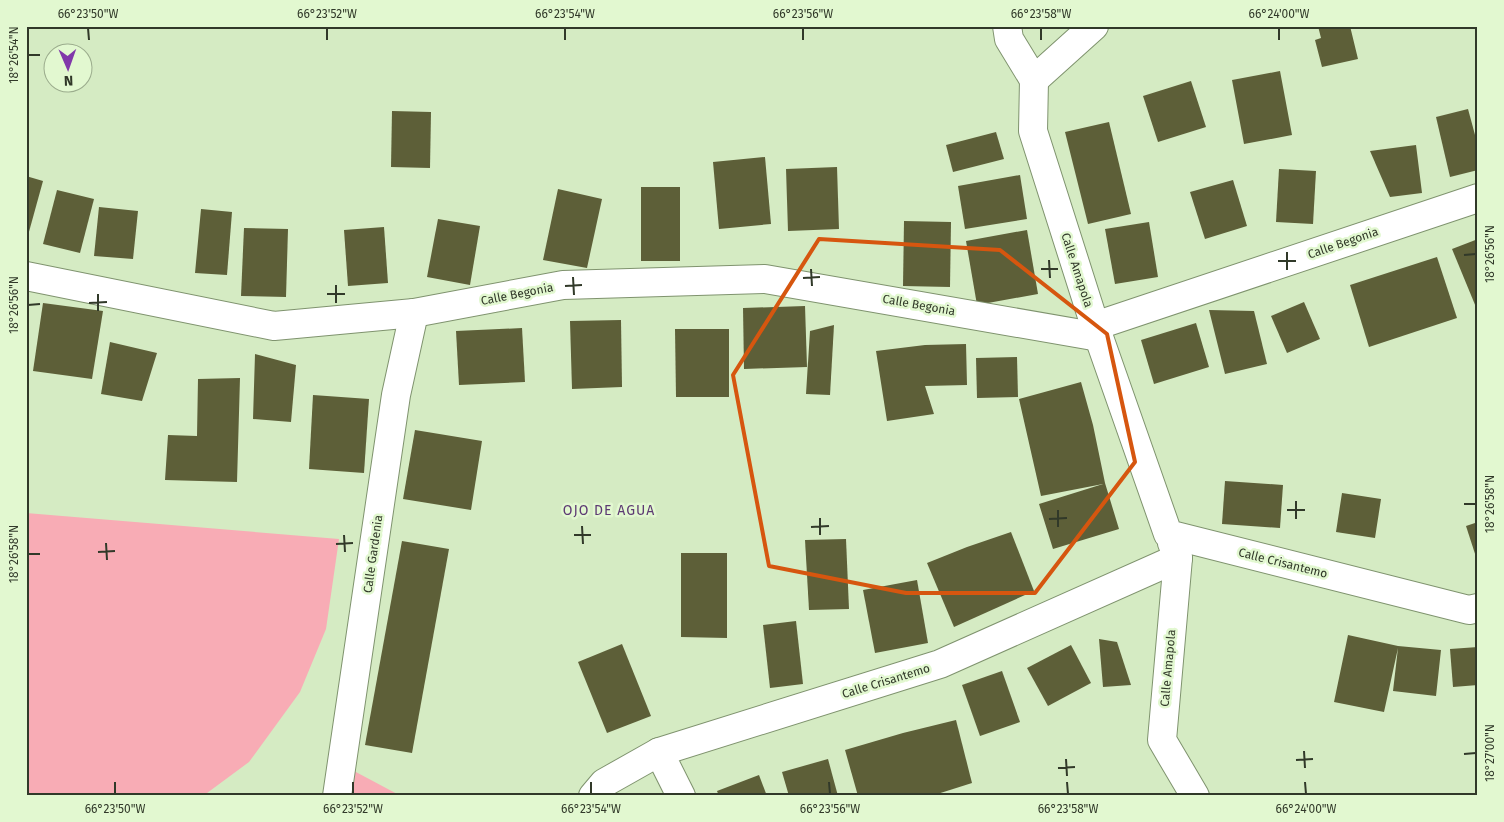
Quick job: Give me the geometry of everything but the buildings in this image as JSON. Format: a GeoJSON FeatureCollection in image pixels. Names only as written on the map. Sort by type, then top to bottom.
{"type":"FeatureCollection","features":[{"type":"Feature","properties":{"kind":"street"},"geometry":{"type":"LineString","coordinates":[[1007,26],[1008,39],[1034,80],[1094,26]]}},
{"type":"Feature","properties":{"kind":"street","name":"Calle Amapola"},"geometry":{"type":"LineString","coordinates":[[1034,80],[1033,132],[1097,332],[1173,546],[1162,740],[1195,796]]}},
{"type":"Feature","properties":{"kind":"street","name":"Calle Begonia"},"geometry":{"type":"LineString","coordinates":[[26,276],[274,326],[414,313],[563,285],[765,279],[1097,332],[1478,198]]}},
{"type":"Feature","properties":{"kind":"street","name":"Calle Gardenia"},"geometry":{"type":"LineString","coordinates":[[337,796],[396,395],[414,313]]}},
{"type":"Feature","properties":{"kind":"street","name":"Calle Crisantemo"},"geometry":{"type":"LineString","coordinates":[[593,796],[604,783],[659,752],[940,664],[1173,546],[1470,610],[1478,608]]}},
{"type":"Feature","properties":{"kind":"street"},"geometry":{"type":"LineString","coordinates":[[659,752],[680,796]]}},
{"type":"Feature","properties":{"kind":"highlighted area"},"geometry":{"type":"Polygon","coordinates":[[[819,239],[1000,250],[1107,334],[1135,462],[1035,593],[906,593],[769,566],[733,375],[819,239]]]}},
{"type":"Feature","properties":{"kind":"shaded area"},"geometry":{"type":"Polygon","coordinates":[[[26,513],[339,539],[326,629],[300,692],[249,762],[203,796],[26,796],[26,513]]]}},
{"type":"Feature","properties":{"kind":"shaded area"},"geometry":{"type":"Polygon","coordinates":[[[354,771],[401,796],[351,796],[354,771]]]}},
{"type":"Feature","properties":{"kind":"district","name":"OJO DE AGUA"},"geometry":{"type":"Point","coordinates":[609,510]}}]}
